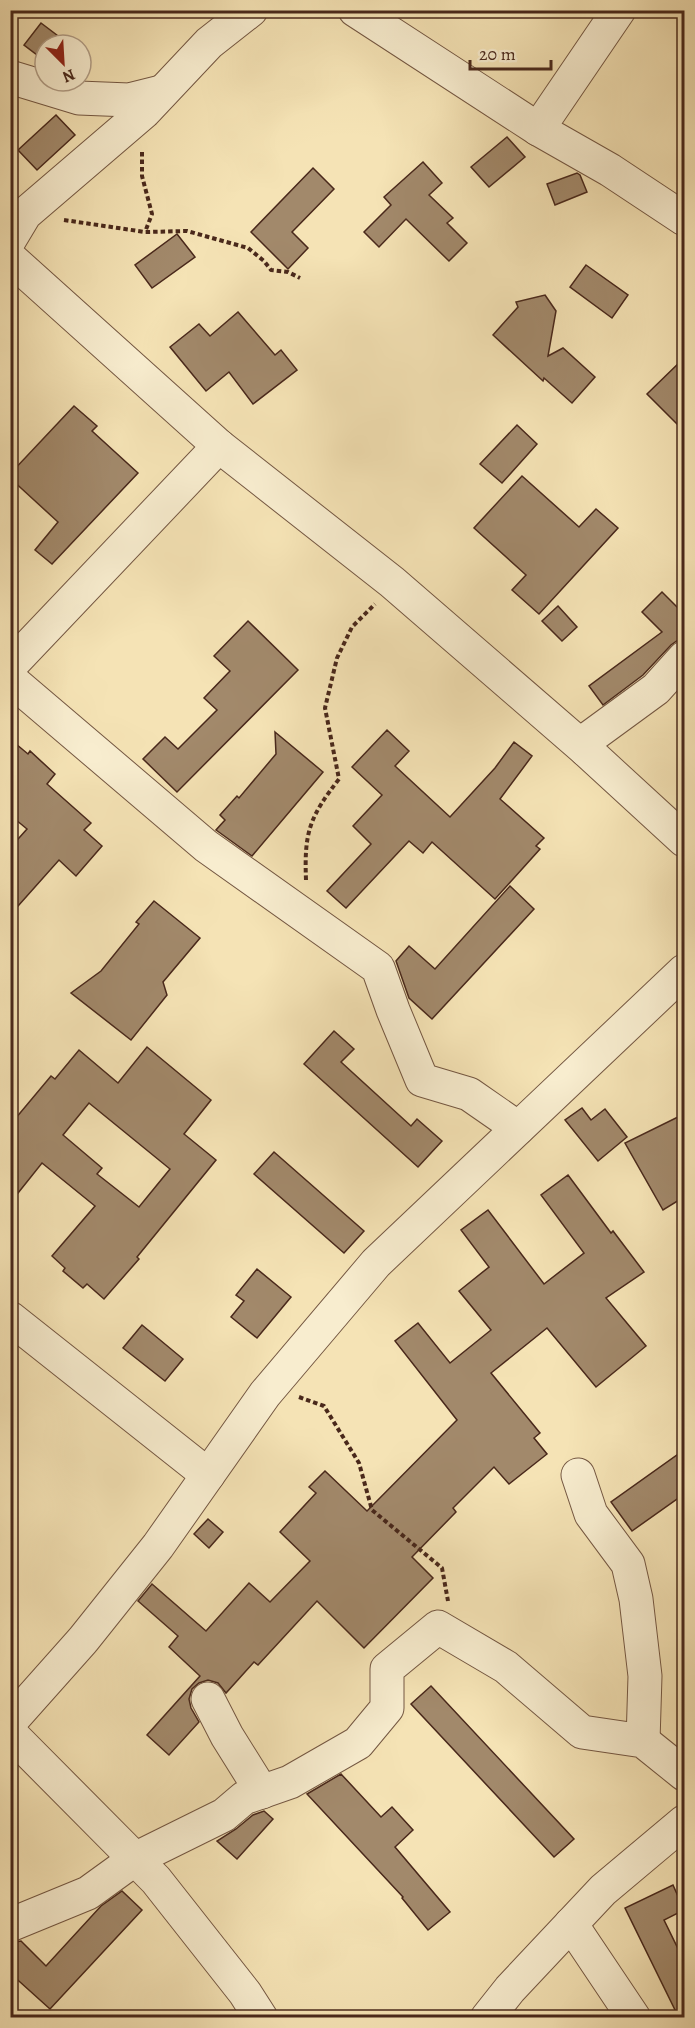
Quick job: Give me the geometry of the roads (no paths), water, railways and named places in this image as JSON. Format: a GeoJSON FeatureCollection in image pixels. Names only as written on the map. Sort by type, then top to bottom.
{"type":"FeatureCollection","features":[{"type":"Feature","properties":{"kind":"street"},"geometry":{"type":"LineString","coordinates":[[18,226],[152,102],[209,43],[251,10]]}},
{"type":"Feature","properties":{"kind":"street"},"geometry":{"type":"LineString","coordinates":[[355,10],[538,129],[610,170],[684,219]]}},
{"type":"Feature","properties":{"kind":"street"},"geometry":{"type":"LineString","coordinates":[[538,129],[619,10]]}},
{"type":"Feature","properties":{"kind":"street"},"geometry":{"type":"LineString","coordinates":[[10,77],[79,98],[152,102]]}},
{"type":"Feature","properties":{"kind":"street"},"geometry":{"type":"LineString","coordinates":[[10,258],[219,446],[392,582],[586,750],[684,840]]}},
{"type":"Feature","properties":{"kind":"street"},"geometry":{"type":"LineString","coordinates":[[10,666],[219,446]]}},
{"type":"Feature","properties":{"kind":"street"},"geometry":{"type":"LineString","coordinates":[[586,750],[589,738],[656,689],[684,657]]}},
{"type":"Feature","properties":{"kind":"street"},"geometry":{"type":"LineString","coordinates":[[10,679],[206,846],[378,968],[422,1080],[469,1095],[518,1128]]}},
{"type":"Feature","properties":{"kind":"street"},"geometry":{"type":"LineString","coordinates":[[10,1722],[83,1640],[158,1546],[270,1387],[376,1263],[684,971]]}},
{"type":"Feature","properties":{"kind":"street"},"geometry":{"type":"LineString","coordinates":[[10,1318],[208,1475]]}},
{"type":"Feature","properties":{"kind":"street"},"geometry":{"type":"LineString","coordinates":[[578,1475],[591,1514],[628,1564],[636,1599],[645,1676],[643,1741]]}},
{"type":"Feature","properties":{"kind":"street"},"geometry":{"type":"LineString","coordinates":[[10,1925],[88,1893],[135,1859],[224,1815],[244,1798],[290,1782],[358,1743],[387,1708],[387,1669],[438,1627],[506,1668],[582,1732],[643,1741],[684,1774]]}},
{"type":"Feature","properties":{"kind":"street"},"geometry":{"type":"LineString","coordinates":[[208,1699],[227,1736],[262,1792]]}},
{"type":"Feature","properties":{"kind":"street"},"geometry":{"type":"LineString","coordinates":[[10,1733],[156,1880],[245,1993],[261,2018]]}},
{"type":"Feature","properties":{"kind":"street"},"geometry":{"type":"LineString","coordinates":[[487,2018],[510,1989],[603,1890],[684,1822]]}},
{"type":"Feature","properties":{"kind":"street"},"geometry":{"type":"LineString","coordinates":[[571,1924],[634,2018]]}}]}
